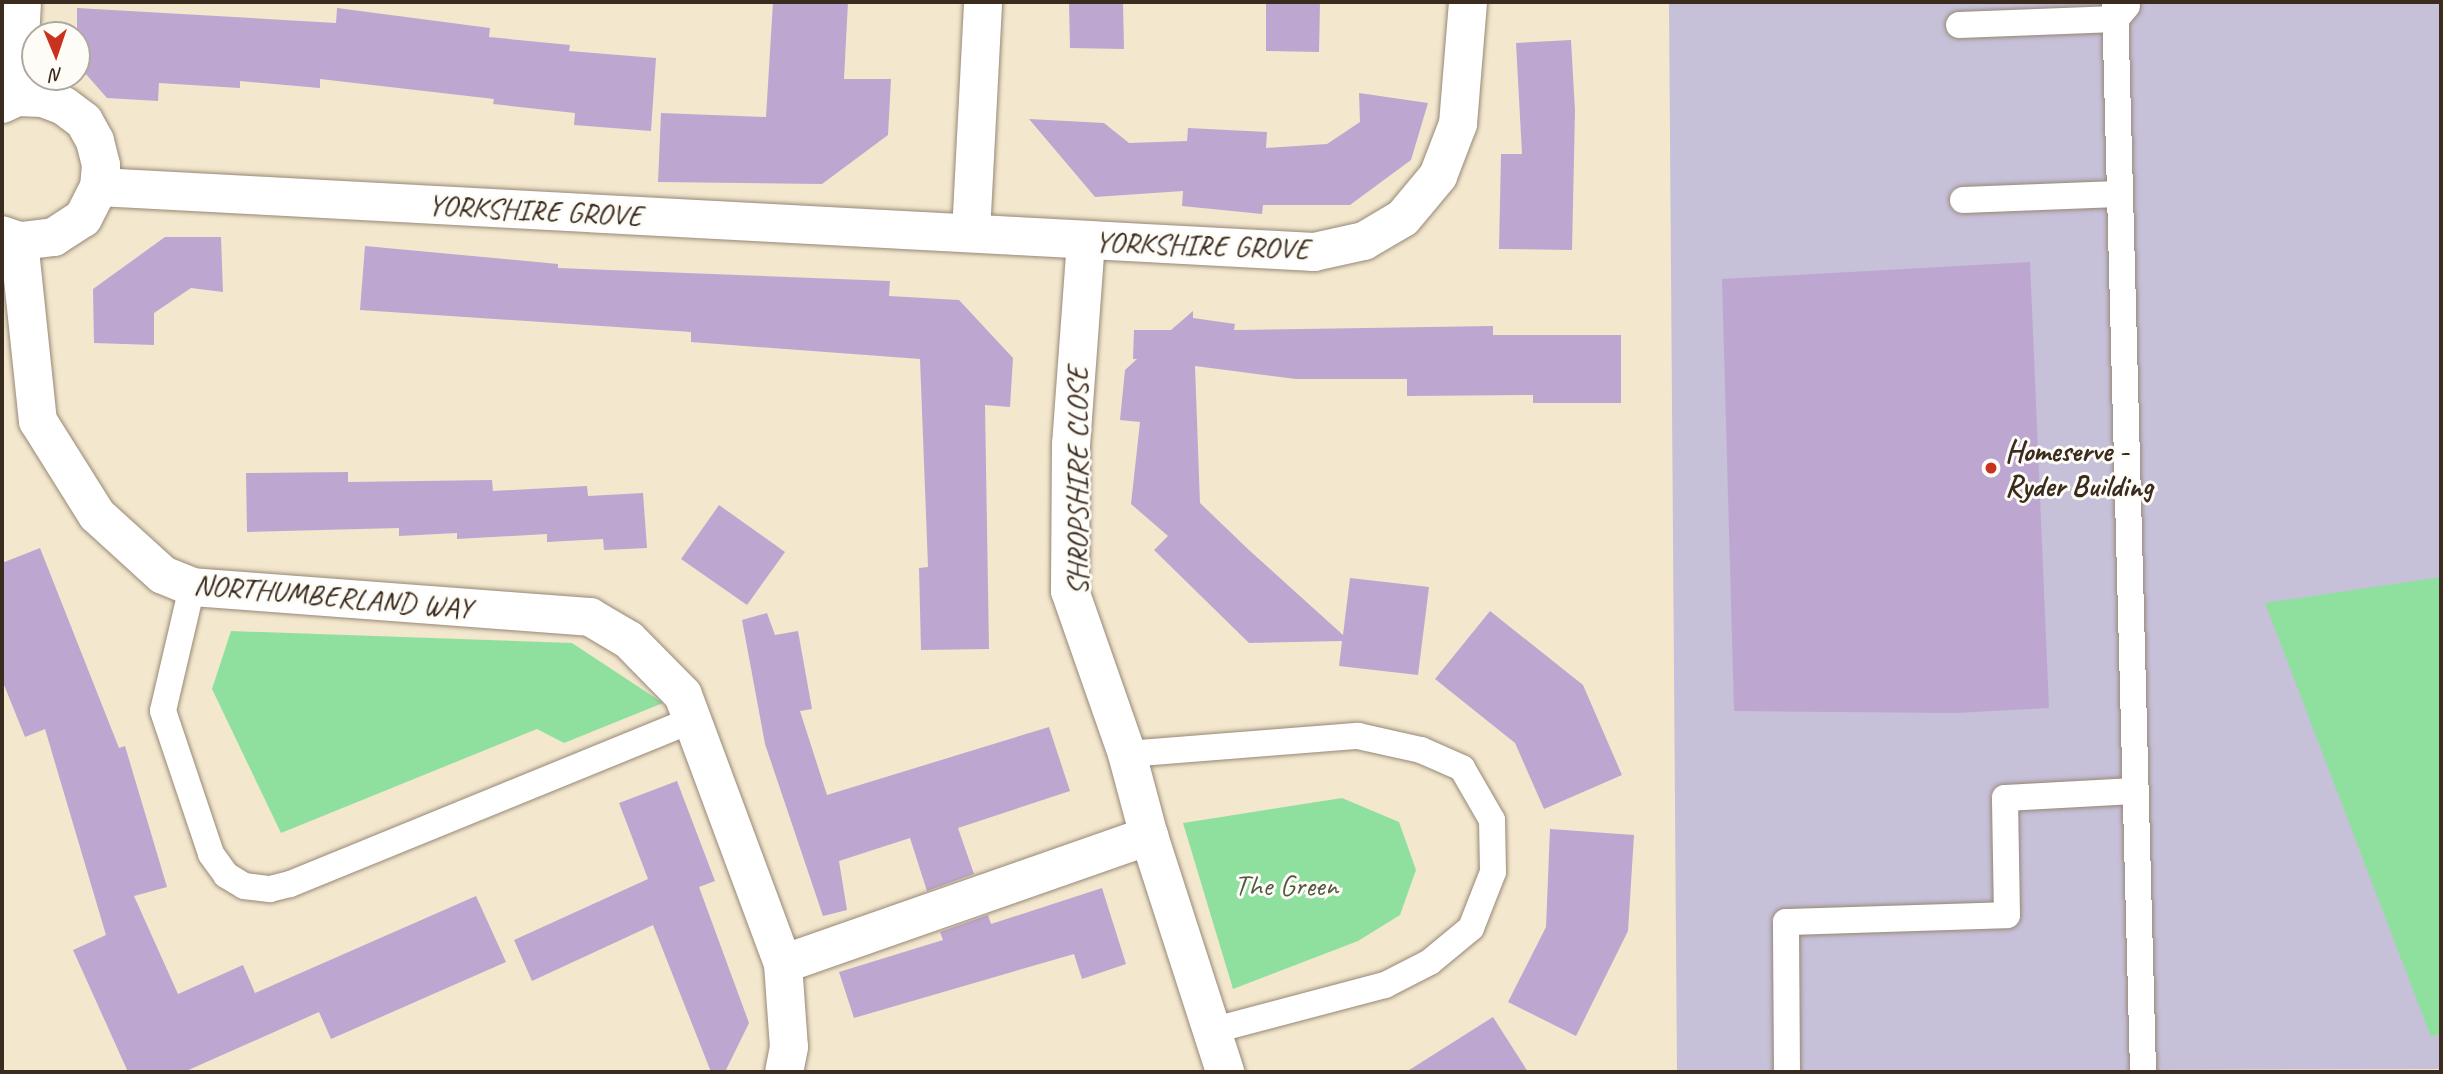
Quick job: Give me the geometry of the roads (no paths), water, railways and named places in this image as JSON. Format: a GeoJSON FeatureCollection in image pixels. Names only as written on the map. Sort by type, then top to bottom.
{"type":"FeatureCollection","features":[{"type":"Feature","properties":{"kind":"street"},"geometry":{"type":"LineString","coordinates":[[11,238],[54,237],[83,218],[99,187],[98,153],[84,121],[53,102],[9,101],[22,2]]}},
{"type":"Feature","properties":{"kind":"street"},"geometry":{"type":"LineString","coordinates":[[971,233],[983,2]]}},
{"type":"Feature","properties":{"kind":"street","name":"YORKSHIRE GROVE"},"geometry":{"type":"LineString","coordinates":[[99,187],[971,233],[1086,242],[1314,252],[1364,241],[1403,218],[1438,176],[1458,124],[1468,2]]}},
{"type":"Feature","properties":{"kind":"street","name":"NORTHUMBERLAND WAY"},"geometry":{"type":"LineString","coordinates":[[11,238],[38,421],[97,515],[163,575],[192,587],[590,617],[629,640],[682,695],[692,720]]}},
{"type":"Feature","properties":{"kind":"street","name":"SHROPSHIRE CLOSE"},"geometry":{"type":"LineString","coordinates":[[1086,242],[1071,444],[1070,591],[1127,754],[1149,836],[1225,1072]]}},
{"type":"Feature","properties":{"kind":"street"},"geometry":{"type":"LineString","coordinates":[[692,720],[783,964],[789,1047],[784,1072]]}},
{"type":"Feature","properties":{"kind":"street"},"geometry":{"type":"LineString","coordinates":[[783,964],[1149,836]]}},
{"type":"Feature","properties":{"kind":"lane"},"geometry":{"type":"LineString","coordinates":[[1959,25],[2121,8],[2118,194],[2143,1072]]}},
{"type":"Feature","properties":{"kind":"lane"},"geometry":{"type":"LineString","coordinates":[[1963,200],[2118,194]]}},
{"type":"Feature","properties":{"kind":"lane"},"geometry":{"type":"LineString","coordinates":[[192,587],[163,711],[211,854],[226,876],[244,886],[270,890],[290,884],[692,720]]}},
{"type":"Feature","properties":{"kind":"lane"},"geometry":{"type":"LineString","coordinates":[[1127,754],[1358,736],[1421,750],[1462,768],[1492,820],[1493,872],[1471,928],[1430,962],[1385,985],[1211,1031]]}},
{"type":"Feature","properties":{"kind":"lane"},"geometry":{"type":"LineString","coordinates":[[1787,1072],[1786,922],[2007,915],[2005,798],[2135,792]]}},
{"type":"Feature","properties":{"kind":"place","name":"Homeserve - Ryder Building"},"geometry":{"type":"Point","coordinates":[1991,468]}},
{"type":"Feature","properties":{"kind":"park label","name":"The Green"},"geometry":{"type":"Point","coordinates":[1286,885]}}]}
